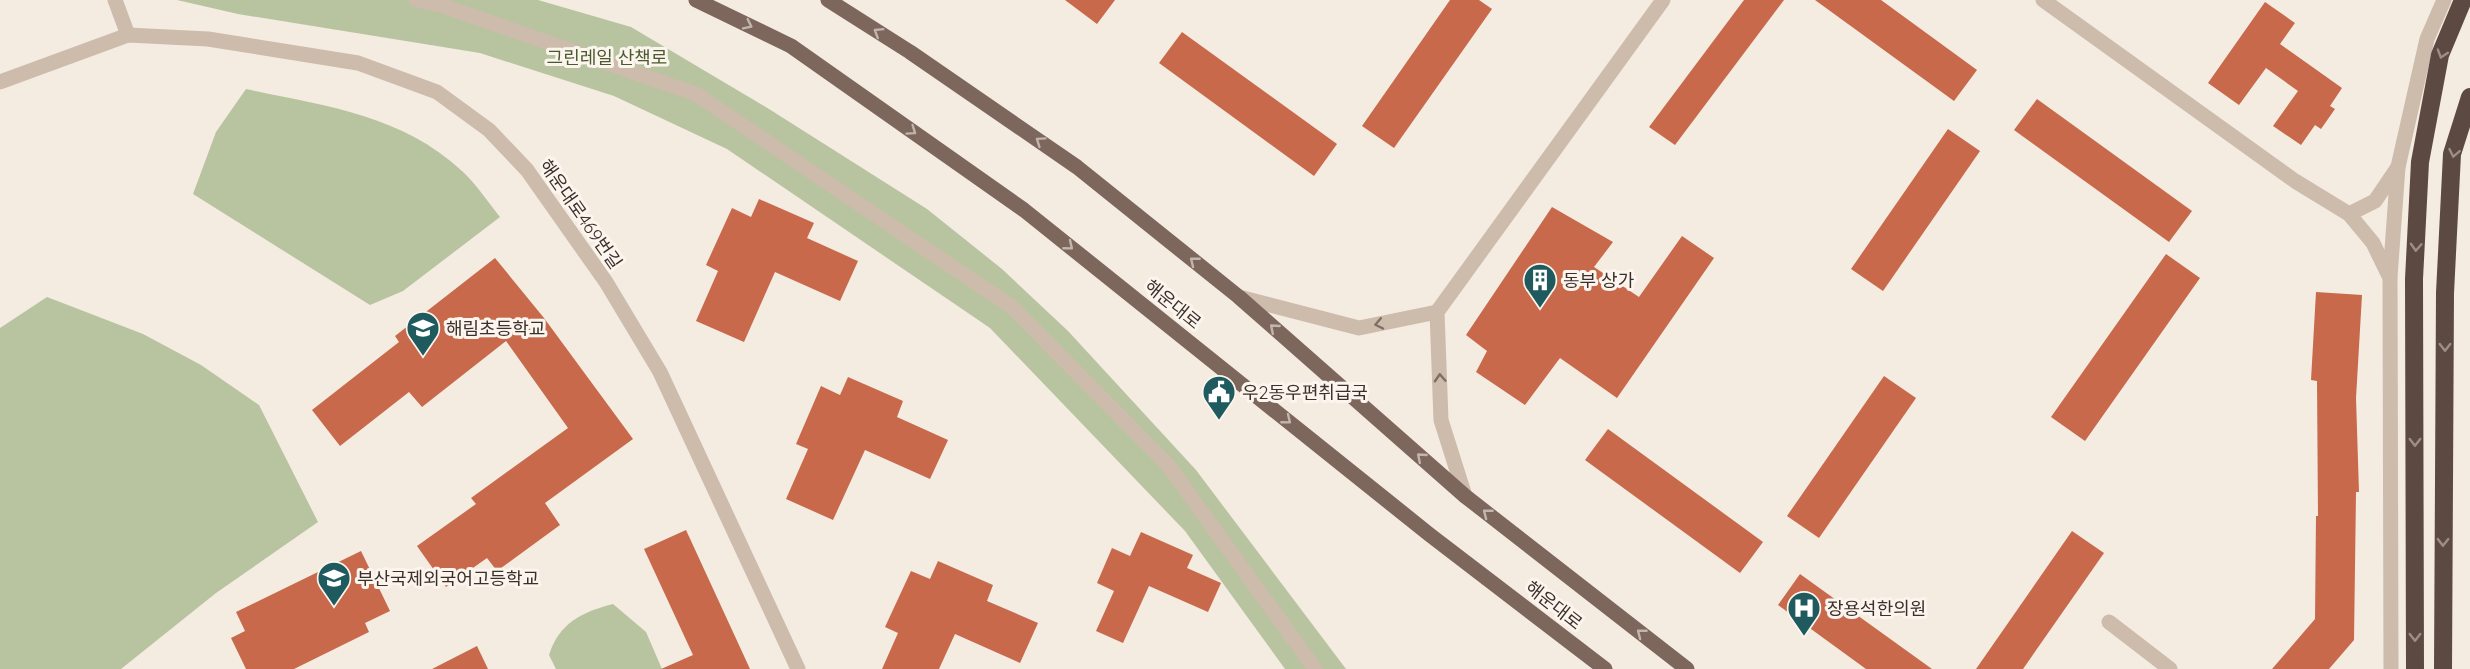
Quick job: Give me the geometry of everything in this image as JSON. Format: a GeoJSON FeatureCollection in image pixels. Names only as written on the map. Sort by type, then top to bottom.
{"type":"FeatureCollection","features":[{"type":"Feature","properties":{"kind":"highway"},"geometry":{"type":"LineString","coordinates":[[2415,669],[2414,279],[2420,162],[2440,55],[2463,0]]}},
{"type":"Feature","properties":{"kind":"highway"},"geometry":{"type":"LineString","coordinates":[[2443,669],[2445,293],[2452,154],[2470,97]]}},
{"type":"Feature","properties":{"kind":"main road","name":"해운대로"},"geometry":{"type":"LineString","coordinates":[[696,0],[791,46],[1024,210],[1430,535],[1605,669]]}},
{"type":"Feature","properties":{"kind":"main road","name":"해운대로"},"geometry":{"type":"LineString","coordinates":[[828,0],[910,52],[1077,167],[1239,297],[1465,496],[1687,669]]}},
{"type":"Feature","properties":{"kind":"street"},"geometry":{"type":"LineString","coordinates":[[0,81],[128,36],[115,0]]}},
{"type":"Feature","properties":{"kind":"street"},"geometry":{"type":"LineString","coordinates":[[416,0],[443,6],[696,94],[1012,307],[1168,465],[1315,669]]}},
{"type":"Feature","properties":{"kind":"street"},"geometry":{"type":"LineString","coordinates":[[1465,496],[1441,420],[1437,312],[1663,0]]}},
{"type":"Feature","properties":{"kind":"street"},"geometry":{"type":"LineString","coordinates":[[2043,0],[2295,181],[2349,214],[2373,243],[2390,278]]}},
{"type":"Feature","properties":{"kind":"street"},"geometry":{"type":"LineString","coordinates":[[2391,669],[2390,278],[2398,167],[2427,39],[2444,0]]}},
{"type":"Feature","properties":{"kind":"street","name":"해운대로469번길"},"geometry":{"type":"LineString","coordinates":[[128,36],[208,39],[357,63],[437,92],[489,130],[527,170],[606,282],[660,372],[798,669]]}},
{"type":"Feature","properties":{"kind":"street"},"geometry":{"type":"LineString","coordinates":[[2349,214],[2374,201],[2398,167]]}},
{"type":"Feature","properties":{"kind":"street"},"geometry":{"type":"LineString","coordinates":[[1239,297],[1359,328],[1437,312]]}},
{"type":"Feature","properties":{"kind":"street"},"geometry":{"type":"LineString","coordinates":[[2109,621],[2170,669]]}},
{"type":"Feature","properties":{"kind":"green space","name":"그린레일 산책로"},"geometry":{"type":"Polygon","coordinates":[[[177,0],[538,0],[631,27],[769,109],[927,209],[1002,269],[1068,331],[1196,470],[1346,669],[1285,669],[1185,531],[990,328],[727,149],[614,96],[480,53],[238,14],[177,0]]]}},
{"type":"Feature","properties":{"kind":"green space"},"geometry":{"type":"Polygon","coordinates":[[[246,89],[333,107],[387,124],[413,137],[438,152],[462,171],[500,217],[403,291],[370,305],[193,194],[216,132],[246,89]]]}},
{"type":"Feature","properties":{"kind":"green space"},"geometry":{"type":"Polygon","coordinates":[[[47,297],[143,334],[201,365],[259,405],[318,522],[216,593],[121,669],[0,669],[0,328],[47,297]]]}},
{"type":"Feature","properties":{"kind":"green space"},"geometry":{"type":"Polygon","coordinates":[[[613,604],[646,632],[662,669],[556,669],[549,655],[553,644],[565,627],[582,615],[613,604]]]}},
{"type":"Feature","properties":{"kind":"building"},"geometry":{"type":"Polygon","coordinates":[[[1065,0],[1115,0],[1097,24],[1065,0]]]}},
{"type":"Feature","properties":{"kind":"building"},"geometry":{"type":"Polygon","coordinates":[[[1450,0],[1479,0],[1492,9],[1394,148],[1362,126],[1450,0]]]}},
{"type":"Feature","properties":{"kind":"building"},"geometry":{"type":"Polygon","coordinates":[[[1744,0],[1784,0],[1675,145],[1649,127],[1744,0]]]}},
{"type":"Feature","properties":{"kind":"building"},"geometry":{"type":"Polygon","coordinates":[[[1815,0],[1881,0],[1977,70],[1954,101],[1815,0]]]}},
{"type":"Feature","properties":{"kind":"building"},"geometry":{"type":"Polygon","coordinates":[[[2265,2],[2295,23],[2280,44],[2342,88],[2330,106],[2335,109],[2321,129],[2315,125],[2301,145],[2273,126],[2298,91],[2266,68],[2239,105],[2208,83],[2265,2]]]}},
{"type":"Feature","properties":{"kind":"building"},"geometry":{"type":"Polygon","coordinates":[[[1182,32],[1337,144],[1314,176],[1159,63],[1182,32]]]}},
{"type":"Feature","properties":{"kind":"building"},"geometry":{"type":"Polygon","coordinates":[[[2037,99],[2192,211],[2169,242],[2014,130],[2037,99]]]}},
{"type":"Feature","properties":{"kind":"building"},"geometry":{"type":"Polygon","coordinates":[[[1948,129],[1980,151],[1883,291],[1851,269],[1948,129]]]}},
{"type":"Feature","properties":{"kind":"building"},"geometry":{"type":"Polygon","coordinates":[[[759,199],[814,223],[807,238],[858,261],[840,301],[775,272],[744,342],[696,321],[718,271],[706,265],[732,208],[751,217],[759,199]]]}},
{"type":"Feature","properties":{"kind":"building","name":"동부 상가"},"geometry":{"type":"Polygon","coordinates":[[[1552,207],[1613,242],[1594,267],[1639,297],[1682,236],[1714,258],[1617,398],[1560,358],[1525,405],[1476,372],[1487,351],[1466,335],[1552,207]]]}},
{"type":"Feature","properties":{"kind":"building"},"geometry":{"type":"Polygon","coordinates":[[[2166,254],[2200,278],[2085,441],[2051,417],[2166,254]]]}},
{"type":"Feature","properties":{"kind":"building"},"geometry":{"type":"Polygon","coordinates":[[[495,258],[544,318],[633,439],[545,503],[560,525],[497,571],[487,558],[446,587],[417,546],[476,504],[471,498],[568,428],[506,341],[422,407],[409,392],[340,446],[312,410],[399,342],[395,336],[495,258]]]}},
{"type":"Feature","properties":{"kind":"building"},"geometry":{"type":"Polygon","coordinates":[[[2316,292],[2362,295],[2356,398],[2359,492],[2356,492],[2354,640],[2329,669],[2272,669],[2315,619],[2316,516],[2318,516],[2317,381],[2311,380],[2316,292]]]}},
{"type":"Feature","properties":{"kind":"building"},"geometry":{"type":"Polygon","coordinates":[[[1884,376],[1916,398],[1819,538],[1787,516],[1884,376]]]}},
{"type":"Feature","properties":{"kind":"building"},"geometry":{"type":"Polygon","coordinates":[[[848,377],[903,401],[897,417],[948,440],[930,479],[865,450],[833,520],[786,499],[808,449],[796,444],[821,386],[840,395],[848,377]]]}},
{"type":"Feature","properties":{"kind":"building"},"geometry":{"type":"Polygon","coordinates":[[[1608,429],[1763,542],[1740,573],[1585,460],[1608,429]]]}},
{"type":"Feature","properties":{"kind":"building"},"geometry":{"type":"Polygon","coordinates":[[[686,530],[750,669],[661,669],[693,655],[644,549],[686,530]]]}},
{"type":"Feature","properties":{"kind":"building"},"geometry":{"type":"Polygon","coordinates":[[[2072,531],[2104,553],[2023,669],[1976,669],[2072,531]]]}},
{"type":"Feature","properties":{"kind":"building"},"geometry":{"type":"Polygon","coordinates":[[[1141,532],[1193,555],[1187,568],[1221,583],[1208,612],[1149,586],[1123,643],[1096,631],[1114,591],[1097,583],[1112,548],[1130,556],[1141,532]]]}},
{"type":"Feature","properties":{"kind":"building"},"geometry":{"type":"Polygon","coordinates":[[[361,551],[390,611],[365,623],[369,632],[294,669],[246,669],[231,638],[245,631],[236,612],[361,551]]]}},
{"type":"Feature","properties":{"kind":"building"},"geometry":{"type":"Polygon","coordinates":[[[938,561],[993,585],[987,601],[1038,623],[1020,663],[955,634],[939,669],[882,669],[898,633],[885,627],[911,571],[930,579],[938,561]]]}},
{"type":"Feature","properties":{"kind":"building"},"geometry":{"type":"Polygon","coordinates":[[[1800,574],[1932,669],[1866,669],[1778,605],[1800,574]]]}},
{"type":"Feature","properties":{"kind":"building"},"geometry":{"type":"Polygon","coordinates":[[[477,646],[488,669],[432,669],[477,646]]]}},
{"type":"Feature","properties":{"kind":"place","name":"동부 상가"},"geometry":{"type":"Point","coordinates":[1540,309]}},
{"type":"Feature","properties":{"kind":"place","name":"해림초등학교"},"geometry":{"type":"Point","coordinates":[423,357]}},
{"type":"Feature","properties":{"kind":"place","name":"우2동우편취급국"},"geometry":{"type":"Point","coordinates":[1219,421]}},
{"type":"Feature","properties":{"kind":"place","name":"부산국제외국어고등학교"},"geometry":{"type":"Point","coordinates":[334,607]}},
{"type":"Feature","properties":{"kind":"place","name":"장용석한의원"},"geometry":{"type":"Point","coordinates":[1804,637]}}]}
